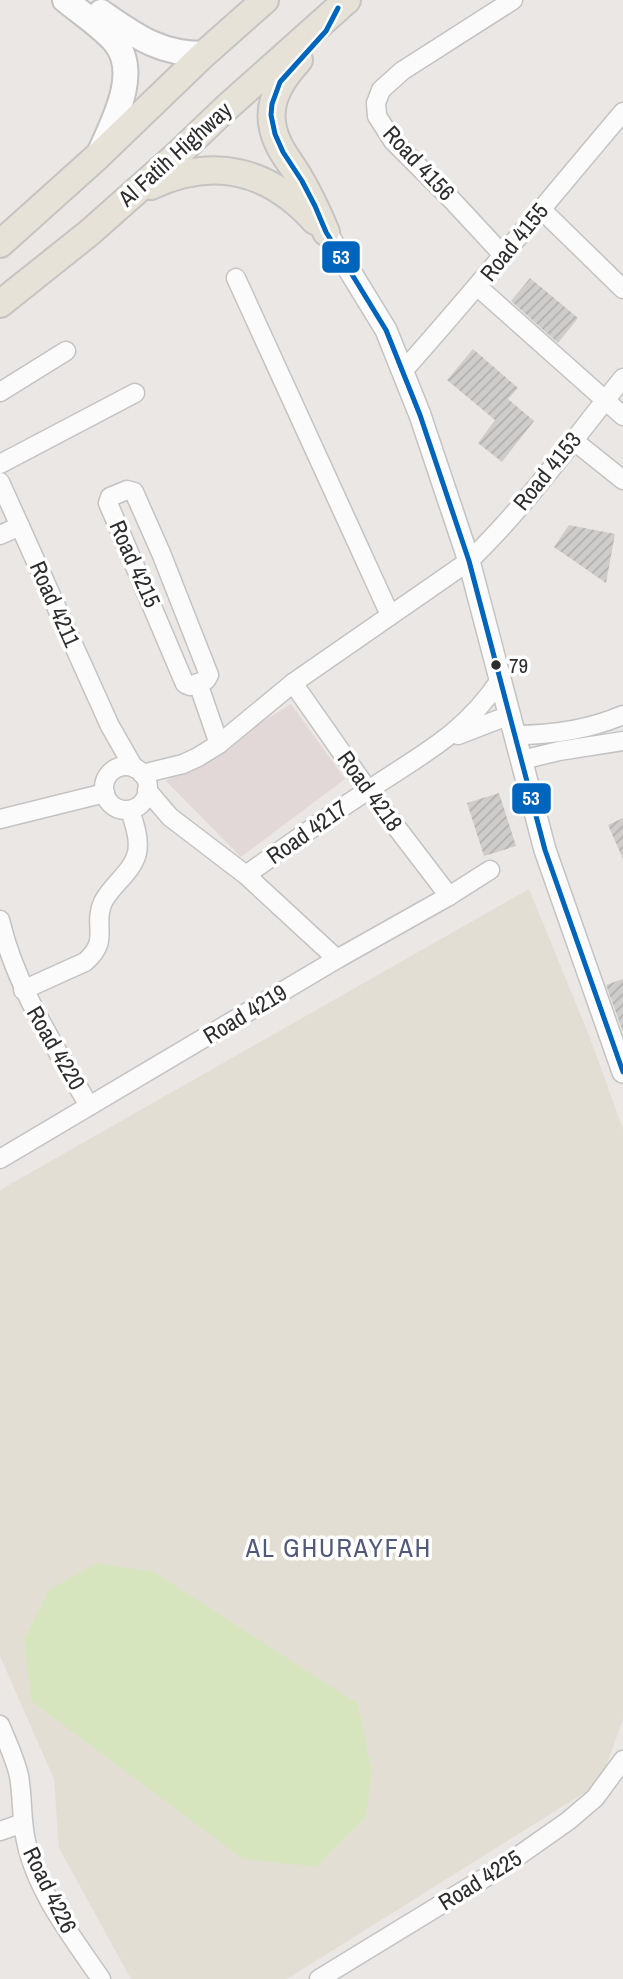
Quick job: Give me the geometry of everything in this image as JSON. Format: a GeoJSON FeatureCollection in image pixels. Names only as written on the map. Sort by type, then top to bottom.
{"type":"FeatureCollection","features":[{"type":"Feature","properties":{"kind":"main road"},"geometry":{"type":"LineString","coordinates":[[65,0],[116,44],[123,61],[124,92],[98,156]]}},
{"type":"Feature","properties":{"kind":"main road"},"geometry":{"type":"LineString","coordinates":[[84,0],[146,42],[174,52],[204,54]]}},
{"type":"Feature","properties":{"kind":"main road"},"geometry":{"type":"LineString","coordinates":[[0,244],[265,0]]}},
{"type":"Feature","properties":{"kind":"main road"},"geometry":{"type":"LineString","coordinates":[[326,232],[302,181],[278,144],[271,115],[275,92],[280,82],[326,31],[342,4]]}},
{"type":"Feature","properties":{"kind":"main road","name":"Al Fatih Highway"},"geometry":{"type":"LineString","coordinates":[[0,304],[89,233],[342,4]]}},
{"type":"Feature","properties":{"kind":"main road"},"geometry":{"type":"LineString","coordinates":[[133,193],[180,174],[231,172],[266,181],[281,190],[326,232]]}},
{"type":"Feature","properties":{"kind":"street","name":"Road 4156"},"geometry":{"type":"LineString","coordinates":[[503,255],[452,199],[393,141],[377,116],[376,103],[381,90],[402,71],[513,0]]}},
{"type":"Feature","properties":{"kind":"street","name":"Road 4155"},"geometry":{"type":"LineString","coordinates":[[403,371],[478,287],[623,112]]}},
{"type":"Feature","properties":{"kind":"street"},"geometry":{"type":"LineString","coordinates":[[541,209],[623,289]]}},
{"type":"Feature","properties":{"kind":"street"},"geometry":{"type":"LineString","coordinates":[[326,232],[386,330],[438,466],[469,561],[545,850],[623,1072]]}},
{"type":"Feature","properties":{"kind":"street"},"geometry":{"type":"LineString","coordinates":[[236,278],[390,615]]}},
{"type":"Feature","properties":{"kind":"street"},"geometry":{"type":"LineString","coordinates":[[478,287],[623,416]]}},
{"type":"Feature","properties":{"kind":"street"},"geometry":{"type":"LineString","coordinates":[[0,392],[66,351]]}},
{"type":"Feature","properties":{"kind":"street","name":"Road 4153"},"geometry":{"type":"LineString","coordinates":[[469,561],[491,540],[623,378]]}},
{"type":"Feature","properties":{"kind":"street"},"geometry":{"type":"LineString","coordinates":[[0,464],[135,393]]}},
{"type":"Feature","properties":{"kind":"street"},"geometry":{"type":"LineString","coordinates":[[573,440],[623,480]]}},
{"type":"Feature","properties":{"kind":"street","name":"Road 4211"},"geometry":{"type":"LineString","coordinates":[[0,482],[110,726],[141,777],[170,817],[246,875],[337,960]]}},
{"type":"Feature","properties":{"kind":"street","name":"Road 4215"},"geometry":{"type":"LineString","coordinates":[[127,490],[134,492],[209,675],[206,680],[198,683],[190,686],[185,684],[109,506],[110,497],[127,490]]}},
{"type":"Feature","properties":{"kind":"street"},"geometry":{"type":"LineString","coordinates":[[0,535],[20,526]]}},
{"type":"Feature","properties":{"kind":"street"},"geometry":{"type":"LineString","coordinates":[[141,777],[144,800],[133,809],[117,808],[107,800],[104,786],[111,773],[121,767],[141,777],[198,757],[219,744],[293,683],[469,561]]}},
{"type":"Feature","properties":{"kind":"street","name":"Road 4217"},"geometry":{"type":"LineString","coordinates":[[246,875],[439,744],[482,706],[500,680]]}},
{"type":"Feature","properties":{"kind":"street","name":"Road 4215"},"geometry":{"type":"LineString","coordinates":[[198,683],[219,744]]}},
{"type":"Feature","properties":{"kind":"street","name":"Road 4218"},"geometry":{"type":"LineString","coordinates":[[293,683],[368,790],[449,896]]}},
{"type":"Feature","properties":{"kind":"street"},"geometry":{"type":"LineString","coordinates":[[522,760],[577,739],[623,715]]}},
{"type":"Feature","properties":{"kind":"street","name":"Road 4217"},"geometry":{"type":"LineString","coordinates":[[439,744],[470,730],[512,725],[577,739]]}},
{"type":"Feature","properties":{"kind":"street","name":"Road 4211"},"geometry":{"type":"LineString","coordinates":[[110,726],[113,744],[111,773]]}},
{"type":"Feature","properties":{"kind":"street"},"geometry":{"type":"LineString","coordinates":[[577,739],[623,741]]}},
{"type":"Feature","properties":{"kind":"street"},"geometry":{"type":"LineString","coordinates":[[0,819],[105,793]]}},
{"type":"Feature","properties":{"kind":"street","name":"Road 4211"},"geometry":{"type":"LineString","coordinates":[[133,809],[170,817]]}},
{"type":"Feature","properties":{"kind":"street","name":"Road 4220"},"geometry":{"type":"LineString","coordinates":[[23,990],[85,962],[99,946],[102,904],[133,864],[137,853],[133,809]]}},
{"type":"Feature","properties":{"kind":"street","name":"Road 4219"},"geometry":{"type":"LineString","coordinates":[[0,1158],[490,870]]}},
{"type":"Feature","properties":{"kind":"street","name":"Road 4220"},"geometry":{"type":"LineString","coordinates":[[0,920],[23,990],[89,1106]]}},
{"type":"Feature","properties":{"kind":"street","name":"Road 4226"},"geometry":{"type":"LineString","coordinates":[[0,1725],[19,1776],[26,1843],[59,1918],[101,1979]]}},
{"type":"Feature","properties":{"kind":"street","name":"Road 4225"},"geometry":{"type":"LineString","coordinates":[[319,1979],[504,1866],[569,1821],[595,1798],[623,1760]]}},
{"type":"Feature","properties":{"kind":"street","name":"Road 4226"},"geometry":{"type":"LineString","coordinates":[[0,1830],[23,1823]]}},
{"type":"Feature","properties":{"kind":"street","name":"Road 4226"},"geometry":{"type":"LineString","coordinates":[[84,1954],[88,1979]]}},
{"type":"Feature","properties":{"kind":"shaded area"},"geometry":{"type":"Polygon","coordinates":[[[291,704],[345,779],[241,857],[166,781],[291,704]]]}},
{"type":"Feature","properties":{"kind":"shaded area"},"geometry":{"type":"Polygon","coordinates":[[[529,889],[590,1038],[623,1129],[623,1719],[600,1783],[287,1979],[131,1979],[59,1848],[54,1779],[0,1656],[0,1190],[529,889]]]}},
{"type":"Feature","properties":{"kind":"green space"},"geometry":{"type":"Polygon","coordinates":[[[97,1563],[154,1572],[358,1704],[372,1773],[366,1817],[316,1867],[243,1859],[31,1701],[24,1639],[50,1589],[97,1563]]]}},
{"type":"Feature","properties":{"kind":"building"},"geometry":{"type":"Polygon","coordinates":[[[530,278],[578,318],[558,343],[511,301],[530,278]]]}},
{"type":"Feature","properties":{"kind":"building"},"geometry":{"type":"Polygon","coordinates":[[[473,349],[518,388],[508,399],[534,421],[502,462],[478,443],[495,420],[447,380],[473,349]]]}},
{"type":"Feature","properties":{"kind":"building"},"geometry":{"type":"Polygon","coordinates":[[[569,525],[615,534],[606,583],[554,547],[569,525]]]}},
{"type":"Feature","properties":{"kind":"building"},"geometry":{"type":"Polygon","coordinates":[[[499,793],[516,846],[484,856],[467,803],[499,793]]]}},
{"type":"Feature","properties":{"kind":"building"},"geometry":{"type":"Polygon","coordinates":[[[623,818],[623,859],[608,825],[623,818]]]}},
{"type":"Feature","properties":{"kind":"building"},"geometry":{"type":"Polygon","coordinates":[[[623,979],[623,1032],[606,985],[623,979]]]}},
{"type":"Feature","properties":{"kind":"transit line","name":"53"},"geometry":{"type":"LineString","coordinates":[[338,8],[326,31],[280,82],[272,104],[275,134],[302,181],[326,232],[386,330],[420,415],[469,561],[545,850],[623,1072]]}},
{"type":"Feature","properties":{"kind":"place","name":"79"},"geometry":{"type":"Point","coordinates":[496,665]}},
{"type":"Feature","properties":{"kind":"district","name":"AL GHURAYFAH"},"geometry":{"type":"Point","coordinates":[339,1548]}}]}
